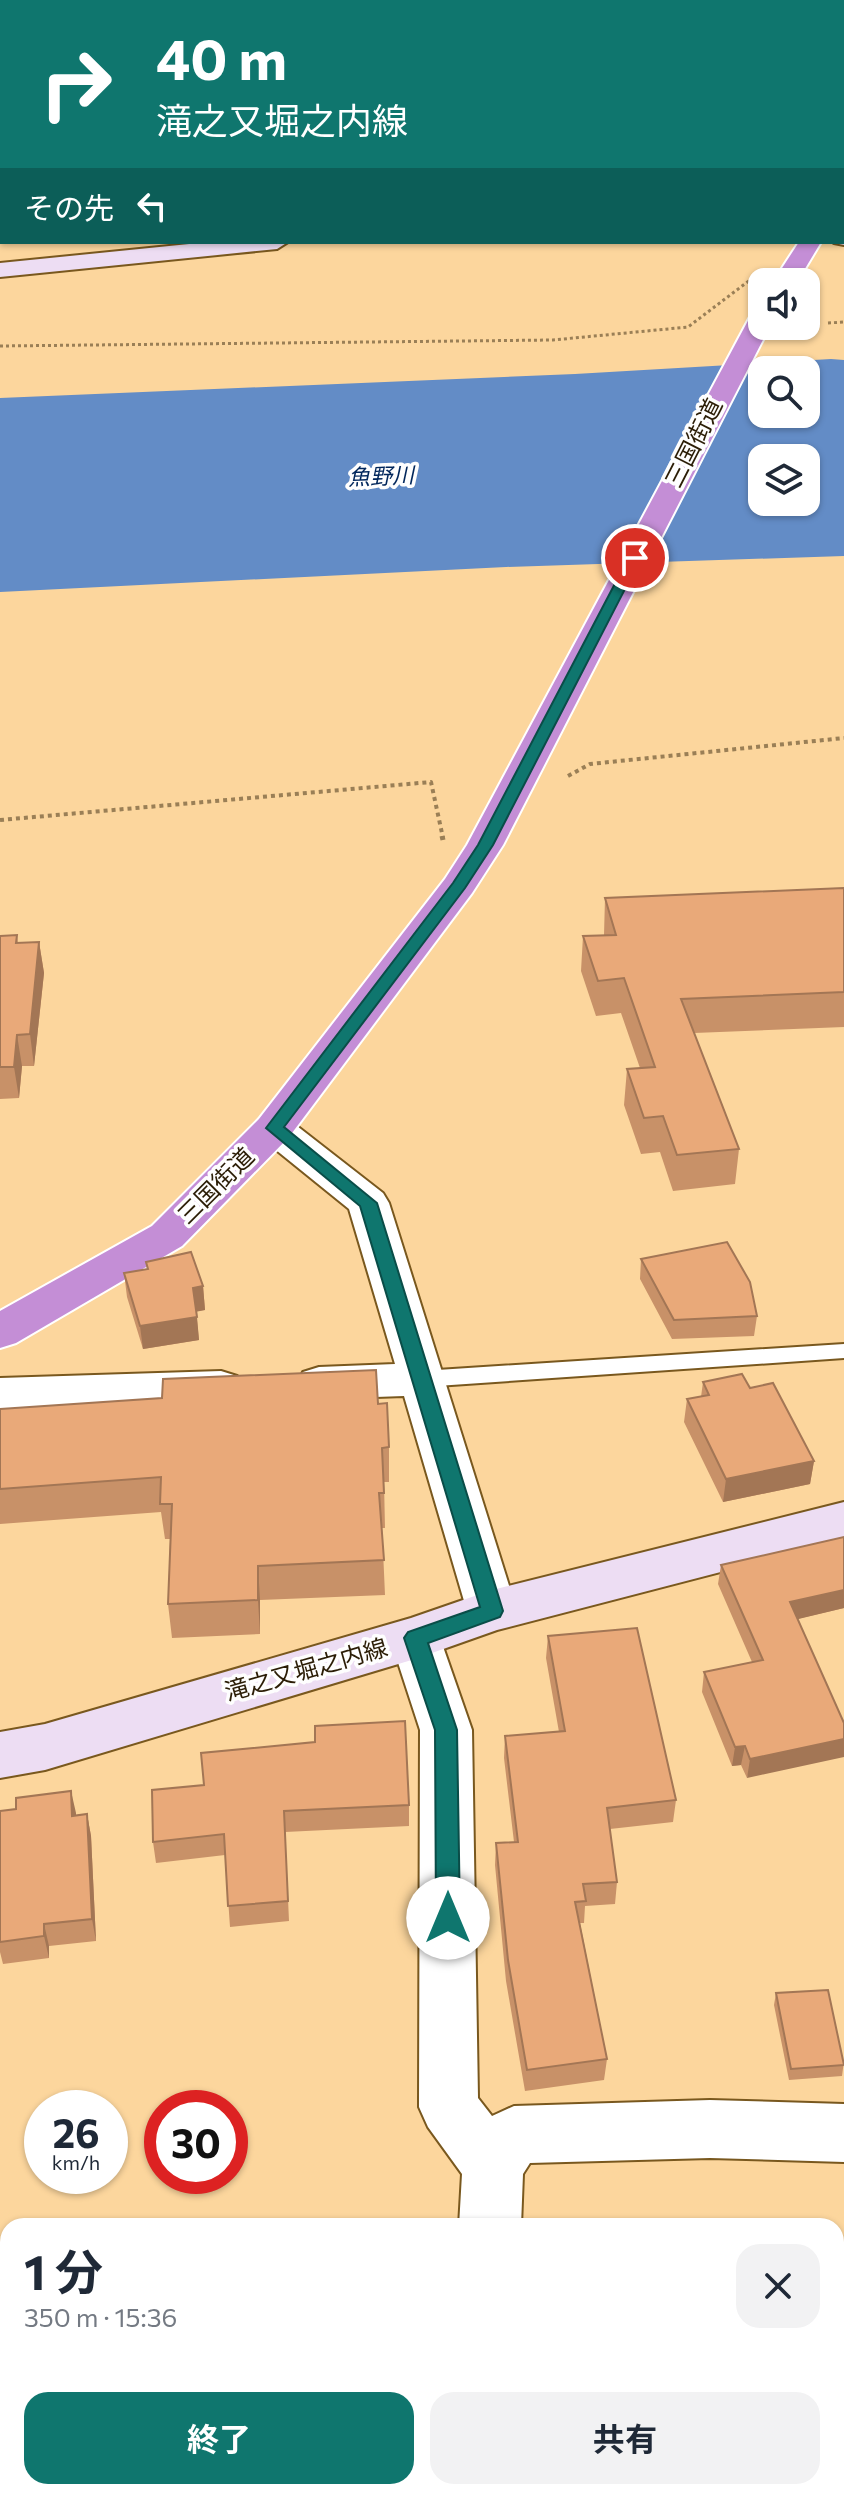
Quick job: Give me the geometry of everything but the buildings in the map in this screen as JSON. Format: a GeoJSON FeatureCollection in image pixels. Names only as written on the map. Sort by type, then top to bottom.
{"type":"FeatureCollection","features":[{"type":"Feature","properties":{"kind":"highway"},"geometry":{"type":"LineString","coordinates":[[794,268],[809,244]]}},
{"type":"Feature","properties":{"kind":"highway","name":"三国街道"},"geometry":{"type":"LineString","coordinates":[[0,1332],[167,1236],[274,1128],[459,885],[485,845],[749,340]]}},
{"type":"Feature","properties":{"kind":"main road"},"geometry":{"type":"LineString","coordinates":[[0,270],[257,244]]}},
{"type":"Feature","properties":{"kind":"main road","name":"滝之又堀之内線"},"geometry":{"type":"LineString","coordinates":[[0,1755],[45,1747],[415,1638],[492,1611],[844,1521]]}},
{"type":"Feature","properties":{"kind":"street"},"geometry":{"type":"LineString","coordinates":[[274,1128],[368,1203],[492,1611]]}},
{"type":"Feature","properties":{"kind":"street"},"geometry":{"type":"LineString","coordinates":[[0,1394],[422,1379]]}},
{"type":"Feature","properties":{"kind":"street"},"geometry":{"type":"LineString","coordinates":[[415,1638],[446,1730],[449,2107],[493,2166]]}},
{"type":"Feature","properties":{"kind":"street"},"geometry":{"type":"LineString","coordinates":[[490,2218],[493,2166],[514,2135],[710,2129],[844,2133]]}},
{"type":"Feature","properties":{"kind":"lane"},"geometry":{"type":"LineString","coordinates":[[422,1379],[844,1351]]}},
{"type":"Feature","properties":{"kind":"path"},"geometry":{"type":"LineString","coordinates":[[0,346],[553,340],[688,327],[748,281]]}},
{"type":"Feature","properties":{"kind":"path"},"geometry":{"type":"LineString","coordinates":[[828,323],[844,322]]}},
{"type":"Feature","properties":{"kind":"path"},"geometry":{"type":"LineString","coordinates":[[565,778],[590,764],[844,738]]}},
{"type":"Feature","properties":{"kind":"path"},"geometry":{"type":"LineString","coordinates":[[0,820],[431,782],[444,847],[485,845]]}},
{"type":"Feature","properties":{"kind":"water","name":"魚野川"},"geometry":{"type":"Polygon","coordinates":[[[820,360],[844,360],[844,556],[506,567],[0,592],[0,398],[748,364],[748,428],[820,428],[820,360]]]}},
{"type":"Feature","properties":{"kind":"route"},"geometry":{"type":"LineString","coordinates":[[448,1918],[446,1730],[415,1638],[492,1611],[368,1203],[274,1128],[459,885],[485,845],[635,558]]}}]}
